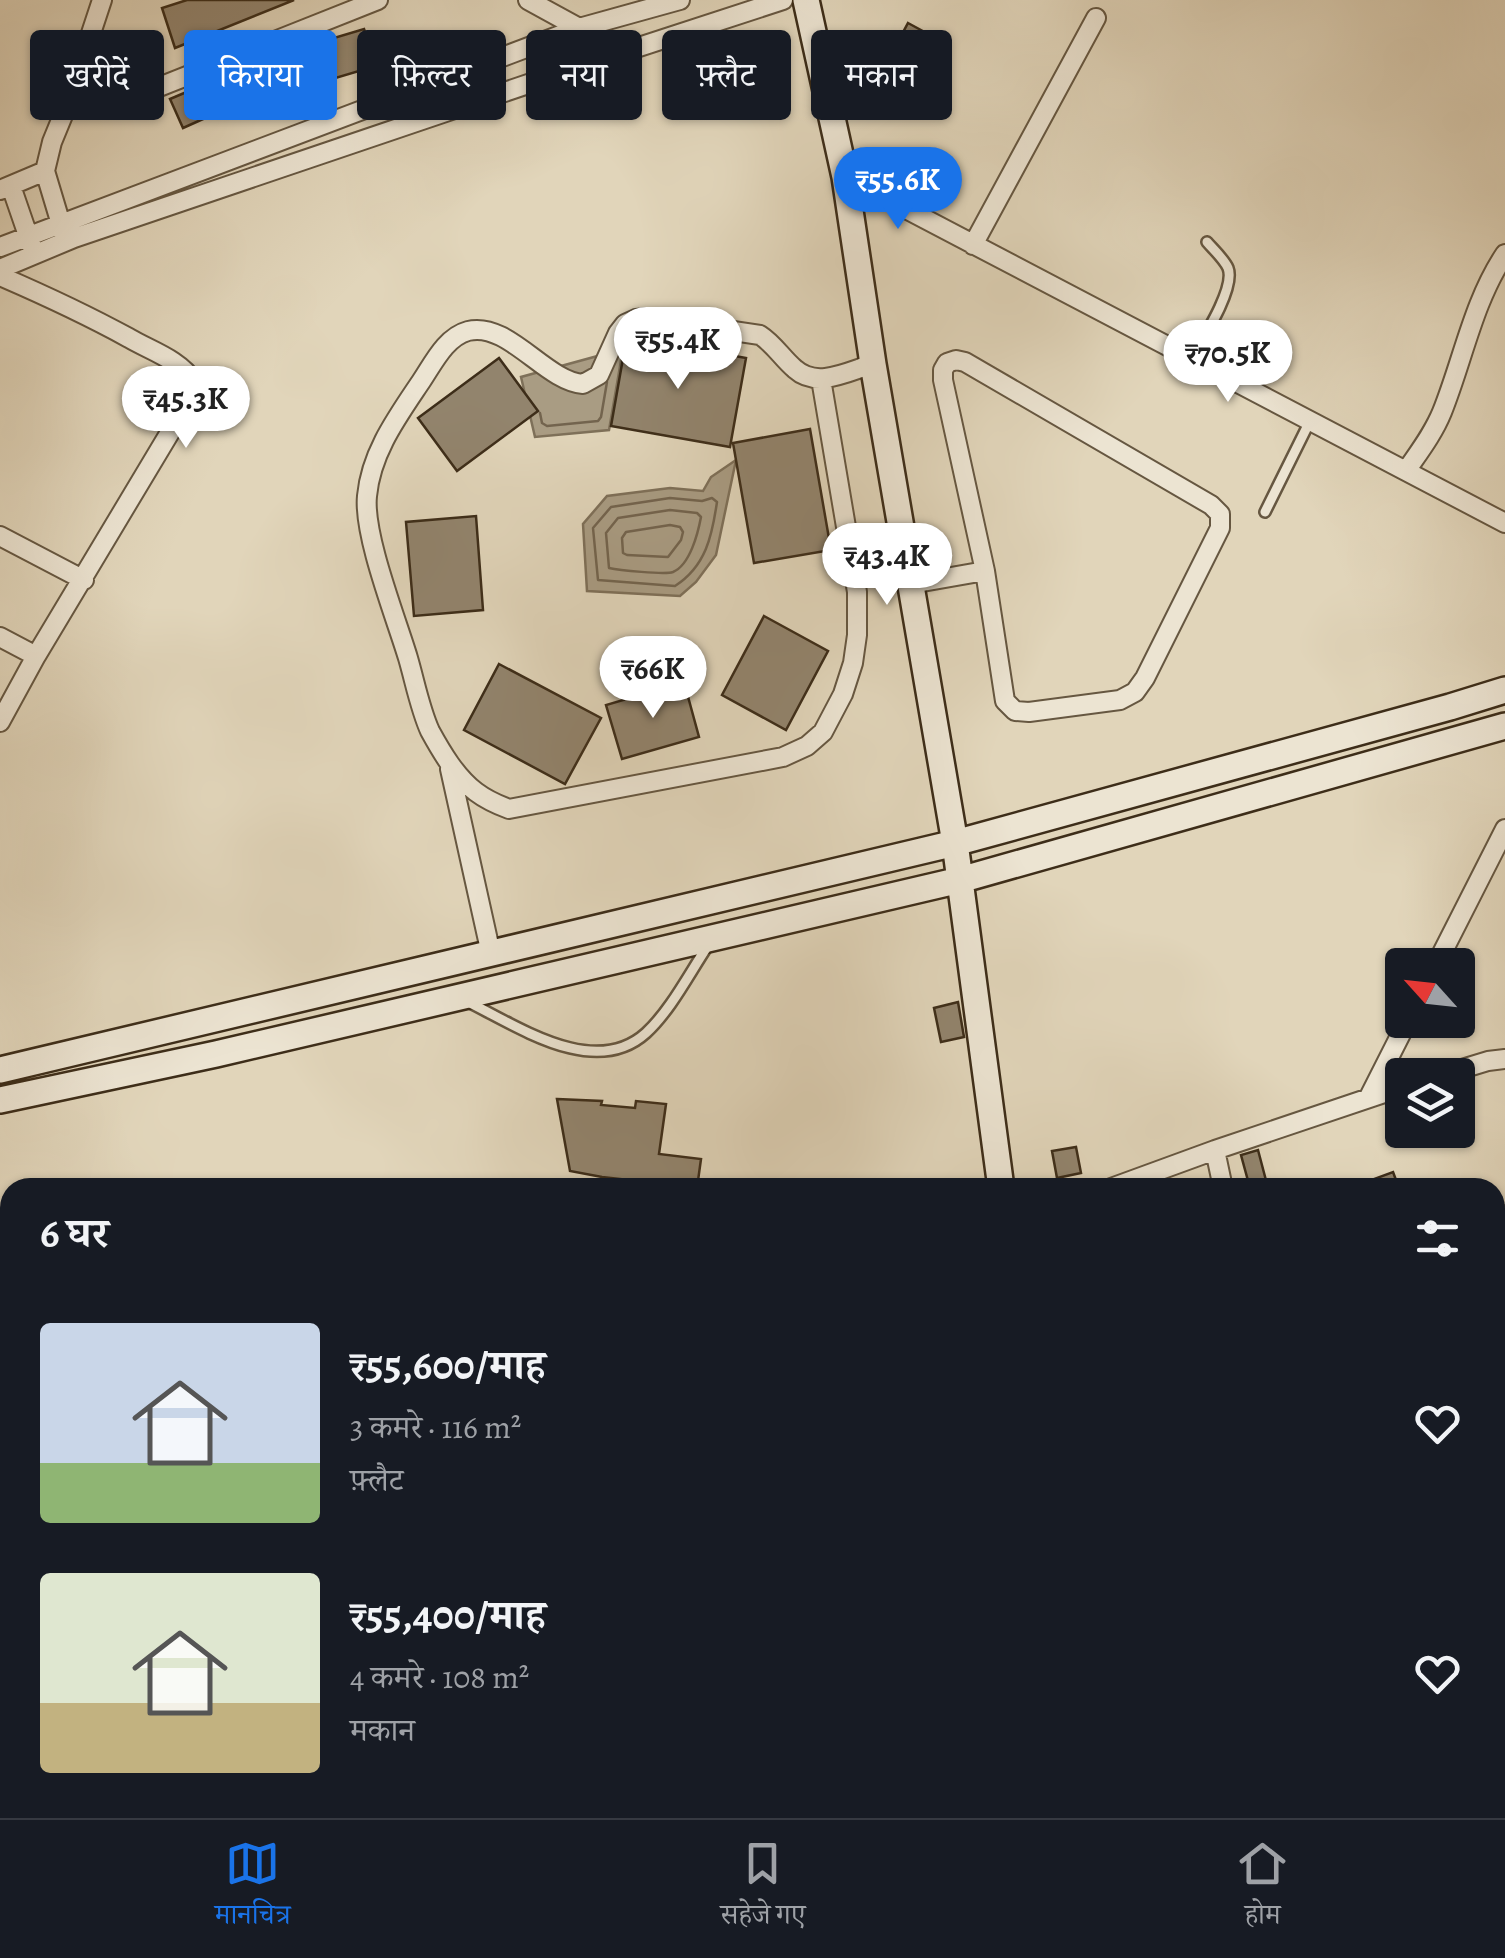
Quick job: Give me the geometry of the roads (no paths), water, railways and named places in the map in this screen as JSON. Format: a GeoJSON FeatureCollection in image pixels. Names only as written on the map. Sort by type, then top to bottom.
{"type":"FeatureCollection","features":[{"type":"Feature","properties":{"kind":"main road"},"geometry":{"type":"LineString","coordinates":[[806,0],[844,176],[872,364],[956,843],[1000,1178]]}},
{"type":"Feature","properties":{"kind":"main road"},"geometry":{"type":"LineString","coordinates":[[0,1070],[956,843],[1505,690]]}},
{"type":"Feature","properties":{"kind":"main road"},"geometry":{"type":"LineString","coordinates":[[0,1100],[216,1054],[960,880],[1505,726]]}},
{"type":"Feature","properties":{"kind":"street"},"geometry":{"type":"LineString","coordinates":[[63,232],[45,170],[102,0]]}},
{"type":"Feature","properties":{"kind":"street"},"geometry":{"type":"LineString","coordinates":[[164,85],[378,0]]}},
{"type":"Feature","properties":{"kind":"street"},"geometry":{"type":"LineString","coordinates":[[528,0],[579,28]]}},
{"type":"Feature","properties":{"kind":"street"},"geometry":{"type":"LineString","coordinates":[[0,247],[32,244],[579,28],[680,0]]}},
{"type":"Feature","properties":{"kind":"street"},"geometry":{"type":"LineString","coordinates":[[63,232],[783,0]]}},
{"type":"Feature","properties":{"kind":"street"},"geometry":{"type":"LineString","coordinates":[[973,245],[1096,18]]}},
{"type":"Feature","properties":{"kind":"street"},"geometry":{"type":"LineString","coordinates":[[32,244],[6,188],[45,170]]}},
{"type":"Feature","properties":{"kind":"street"},"geometry":{"type":"LineString","coordinates":[[844,176],[1505,523]]}},
{"type":"Feature","properties":{"kind":"street"},"geometry":{"type":"LineString","coordinates":[[0,722],[190,398],[194,382],[172,360],[0,272],[32,244]]}},
{"type":"Feature","properties":{"kind":"street"},"geometry":{"type":"LineString","coordinates":[[1406,471],[1432,435],[1484,292],[1505,254]]}},
{"type":"Feature","properties":{"kind":"street"},"geometry":{"type":"LineString","coordinates":[[821,379],[857,606],[853,664],[823,732],[807,746],[783,757],[509,809],[487,801],[449,763],[429,728],[372,540],[366,498],[374,463],[388,430],[446,344],[466,332],[486,330],[568,380],[583,384],[599,375],[625,324],[646,318],[760,334],[796,371],[808,377],[821,379],[872,364]]}},
{"type":"Feature","properties":{"kind":"street"},"geometry":{"type":"LineString","coordinates":[[956,360],[1211,504],[1220,514],[1220,528],[1145,678],[1134,692],[1120,700],[1015,711],[1005,701],[985,571],[943,380],[947,363],[956,360]]}},
{"type":"Feature","properties":{"kind":"street"},"geometry":{"type":"LineString","coordinates":[[0,536],[84,580]]}},
{"type":"Feature","properties":{"kind":"street"},"geometry":{"type":"LineString","coordinates":[[911,584],[985,571]]}},
{"type":"Feature","properties":{"kind":"street"},"geometry":{"type":"LineString","coordinates":[[0,637],[36,656]]}},
{"type":"Feature","properties":{"kind":"street"},"geometry":{"type":"LineString","coordinates":[[449,763],[491,954]]}},
{"type":"Feature","properties":{"kind":"street"},"geometry":{"type":"LineString","coordinates":[[1445,948],[1505,828]]}},
{"type":"Feature","properties":{"kind":"street"},"geometry":{"type":"LineString","coordinates":[[1369,1097],[1399,1038]]}},
{"type":"Feature","properties":{"kind":"street"},"geometry":{"type":"LineString","coordinates":[[1475,1065],[1505,1059]]}},
{"type":"Feature","properties":{"kind":"street"},"geometry":{"type":"LineString","coordinates":[[1139,1178],[1385,1092]]}},
{"type":"Feature","properties":{"kind":"street"},"geometry":{"type":"LineString","coordinates":[[1215,1150],[1221,1178]]}},
{"type":"Feature","properties":{"kind":"lane"},"geometry":{"type":"LineString","coordinates":[[1191,359],[1224,298],[1229,274],[1228,267],[1207,242]]}},
{"type":"Feature","properties":{"kind":"lane"},"geometry":{"type":"LineString","coordinates":[[1265,512],[1310,422]]}},
{"type":"Feature","properties":{"kind":"lane"},"geometry":{"type":"LineString","coordinates":[[460,997],[554,1044],[600,1052],[644,1035],[660,1018],[713,938]]}},
{"type":"Feature","properties":{"kind":"water"},"geometry":{"type":"Polygon","coordinates":[[[623,349],[609,430],[535,437],[521,377],[623,349]]]}},
{"type":"Feature","properties":{"kind":"water"},"geometry":{"type":"Polygon","coordinates":[[[736,460],[716,555],[696,582],[680,596],[587,591],[583,524],[607,496],[670,488],[703,491],[711,477],[736,460]]]}}]}
